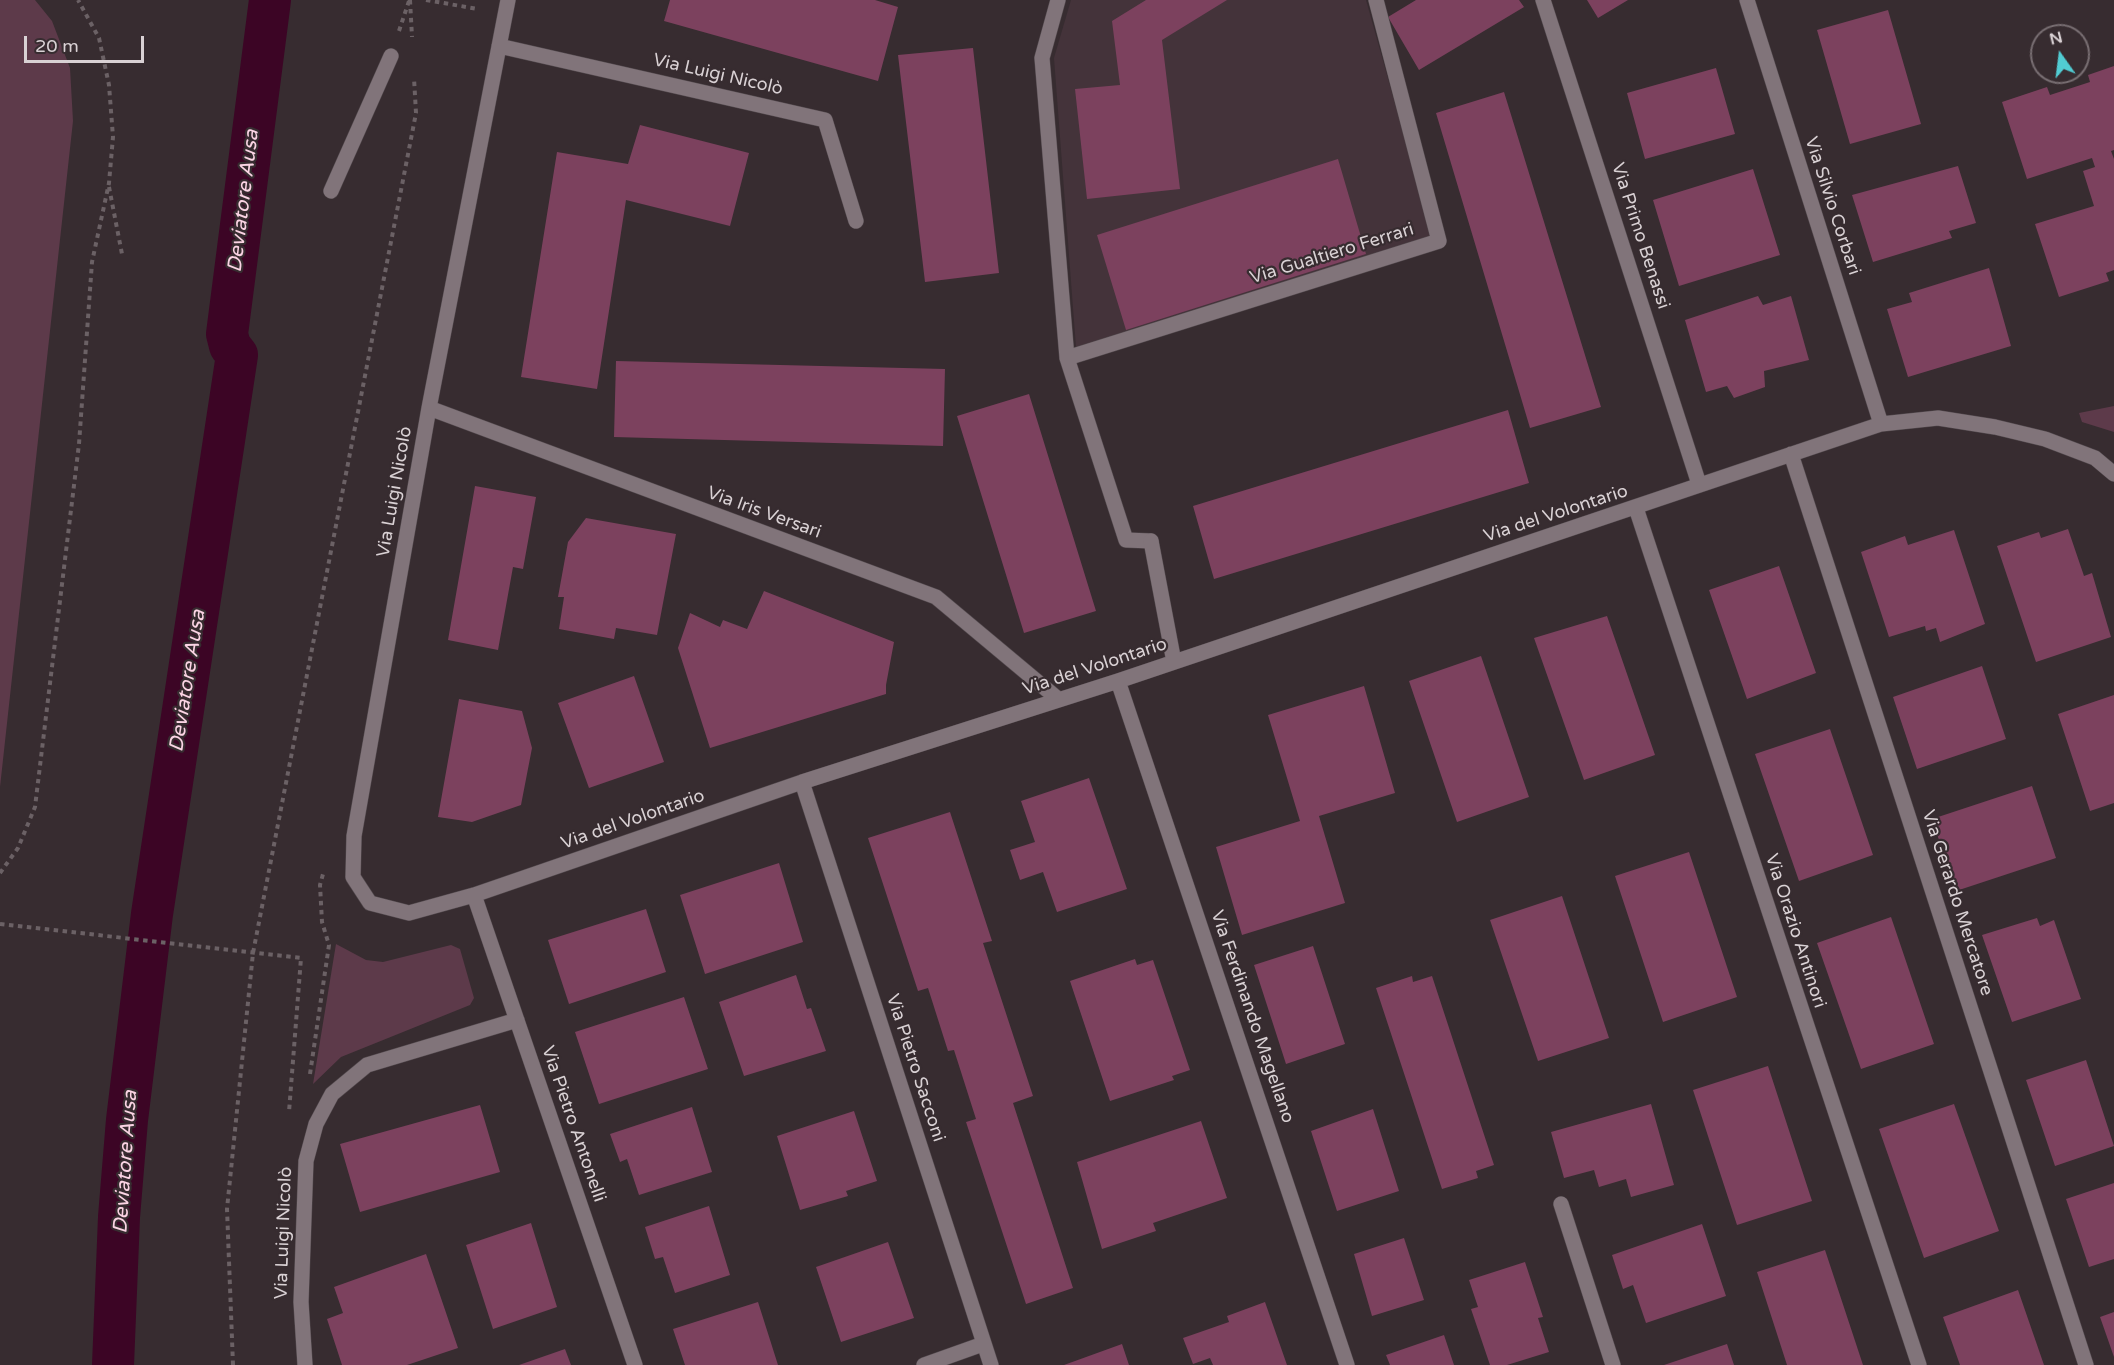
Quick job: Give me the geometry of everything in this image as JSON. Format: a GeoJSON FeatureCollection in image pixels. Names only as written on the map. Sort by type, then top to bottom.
{"type":"FeatureCollection","features":[{"type":"Feature","properties":{"kind":"street"},"geometry":{"type":"LineString","coordinates":[[1058,0],[1042,58],[1067,358],[1126,540],[1151,541],[1174,662]]}},
{"type":"Feature","properties":{"kind":"street","name":"Via Gualtiero Ferrari"},"geometry":{"type":"LineString","coordinates":[[1067,358],[1440,241],[1376,0]]}},
{"type":"Feature","properties":{"kind":"street","name":"Via Primo Benassi"},"geometry":{"type":"LineString","coordinates":[[1543,0],[1699,484]]}},
{"type":"Feature","properties":{"kind":"street","name":"Via Silvio Corbari"},"geometry":{"type":"LineString","coordinates":[[1747,0],[1881,424]]}},
{"type":"Feature","properties":{"kind":"street","name":"Via Luigi Nicolò"},"geometry":{"type":"LineString","coordinates":[[409,913],[370,903],[353,877],[354,836],[429,408],[507,7]]}},
{"type":"Feature","properties":{"kind":"street","name":"Via Luigi Nicolò"},"geometry":{"type":"LineString","coordinates":[[499,46],[825,120],[856,221]]}},
{"type":"Feature","properties":{"kind":"street"},"geometry":{"type":"LineString","coordinates":[[331,191],[391,56]]}},
{"type":"Feature","properties":{"kind":"street","name":"Via Iris Versari"},"geometry":{"type":"LineString","coordinates":[[429,408],[936,597],[1058,699]]}},
{"type":"Feature","properties":{"kind":"street","name":"Via del Volontario"},"geometry":{"type":"LineString","coordinates":[[409,913],[474,895],[802,782],[1118,681],[1881,424],[1938,418],[1995,427],[2045,439],[2095,458],[2114,474]]}},
{"type":"Feature","properties":{"kind":"street","name":"Via Gerardo Mercatore"},"geometry":{"type":"LineString","coordinates":[[1791,454],[2086,1365]]}},
{"type":"Feature","properties":{"kind":"street","name":"Via Orazio Antinori"},"geometry":{"type":"LineString","coordinates":[[1636,508],[1919,1365]]}},
{"type":"Feature","properties":{"kind":"street","name":"Via Ferdinando Magellano"},"geometry":{"type":"LineString","coordinates":[[1118,681],[1347,1365]]}},
{"type":"Feature","properties":{"kind":"street","name":"Via Pietro Sacconi"},"geometry":{"type":"LineString","coordinates":[[802,782],[991,1365]]}},
{"type":"Feature","properties":{"kind":"street","name":"Via Pietro Antonelli"},"geometry":{"type":"LineString","coordinates":[[474,895],[635,1365]]}},
{"type":"Feature","properties":{"kind":"street","name":"Via Luigi Nicolò"},"geometry":{"type":"LineString","coordinates":[[305,1365],[301,1302],[306,1161],[316,1124],[332,1094],[367,1065],[517,1020]]}},
{"type":"Feature","properties":{"kind":"street"},"geometry":{"type":"LineString","coordinates":[[1561,1204],[1612,1365]]}},
{"type":"Feature","properties":{"kind":"street"},"geometry":{"type":"LineString","coordinates":[[924,1365],[984,1344]]}},
{"type":"Feature","properties":{"kind":"path"},"geometry":{"type":"LineString","coordinates":[[0,873],[18,848],[34,807],[79,444],[92,262],[109,183],[112,136],[109,85],[99,38],[78,0]]}},
{"type":"Feature","properties":{"kind":"path"},"geometry":{"type":"LineString","coordinates":[[410,0],[412,45]]}},
{"type":"Feature","properties":{"kind":"path"},"geometry":{"type":"LineString","coordinates":[[426,0],[507,7]]}},
{"type":"Feature","properties":{"kind":"path"},"geometry":{"type":"LineString","coordinates":[[233,1365],[227,1209],[253,953],[416,112],[413,68]]}},
{"type":"Feature","properties":{"kind":"path"},"geometry":{"type":"LineString","coordinates":[[109,183],[122,254]]}},
{"type":"Feature","properties":{"kind":"path"},"geometry":{"type":"LineString","coordinates":[[309,1081],[329,945],[322,922],[320,885],[325,864]]}},
{"type":"Feature","properties":{"kind":"path"},"geometry":{"type":"LineString","coordinates":[[0,924],[301,958],[289,1113],[306,1161]]}},
{"type":"Feature","properties":{"kind":"shaded area"},"geometry":{"type":"Polygon","coordinates":[[[0,0],[35,0],[52,21],[70,68],[73,121],[0,787],[0,0]]]}},
{"type":"Feature","properties":{"kind":"shaded area"},"geometry":{"type":"Polygon","coordinates":[[[1071,0],[1366,0],[1432,236],[1076,347],[1054,58],[1071,0]]]}},
{"type":"Feature","properties":{"kind":"shaded area"},"geometry":{"type":"Polygon","coordinates":[[[2114,406],[2114,432],[2082,422],[2079,413],[2114,406]]]}},
{"type":"Feature","properties":{"kind":"shaded area"},"geometry":{"type":"Polygon","coordinates":[[[336,944],[366,960],[383,962],[451,945],[460,949],[474,998],[470,1005],[341,1057],[313,1084],[336,944]]]}},
{"type":"Feature","properties":{"kind":"building"},"geometry":{"type":"Polygon","coordinates":[[[670,0],[875,0],[898,7],[878,81],[664,21],[670,0]]]}},
{"type":"Feature","properties":{"kind":"building"},"geometry":{"type":"Polygon","coordinates":[[[1146,0],[1227,0],[1162,40],[1180,189],[1087,199],[1075,89],[1120,85],[1112,21],[1146,0]]]}},
{"type":"Feature","properties":{"kind":"building"},"geometry":{"type":"Polygon","coordinates":[[[1416,0],[1519,0],[1524,7],[1419,70],[1388,17],[1416,0]]]}},
{"type":"Feature","properties":{"kind":"building"},"geometry":{"type":"Polygon","coordinates":[[[1587,0],[1628,0],[1598,18],[1587,0]]]}},
{"type":"Feature","properties":{"kind":"building"},"geometry":{"type":"Polygon","coordinates":[[[1888,10],[1921,124],[1850,144],[1817,30],[1888,10]]]}},
{"type":"Feature","properties":{"kind":"building"},"geometry":{"type":"Polygon","coordinates":[[[973,48],[999,273],[925,282],[898,55],[973,48]]]}},
{"type":"Feature","properties":{"kind":"building"},"geometry":{"type":"Polygon","coordinates":[[[2114,66],[2114,150],[2111,151],[2114,159],[2114,270],[2106,273],[2109,281],[2059,297],[2035,224],[2094,206],[2083,171],[2095,167],[2092,158],[2027,179],[2002,102],[2047,87],[2050,95],[2090,84],[2090,74],[2114,66]]]}},
{"type":"Feature","properties":{"kind":"building"},"geometry":{"type":"Polygon","coordinates":[[[1716,68],[1735,134],[1645,159],[1627,93],[1716,68]]]}},
{"type":"Feature","properties":{"kind":"building"},"geometry":{"type":"Polygon","coordinates":[[[1504,92],[1601,407],[1530,428],[1436,113],[1504,92]]]}},
{"type":"Feature","properties":{"kind":"building"},"geometry":{"type":"Polygon","coordinates":[[[640,125],[749,153],[730,226],[626,200],[597,389],[521,377],[557,152],[628,164],[640,125]]]}},
{"type":"Feature","properties":{"kind":"building"},"geometry":{"type":"Polygon","coordinates":[[[1338,159],[1366,254],[1126,330],[1097,235],[1338,159]]]}},
{"type":"Feature","properties":{"kind":"building"},"geometry":{"type":"Polygon","coordinates":[[[1958,166],[1976,223],[1949,231],[1952,238],[1873,262],[1852,195],[1958,166]]]}},
{"type":"Feature","properties":{"kind":"building"},"geometry":{"type":"Polygon","coordinates":[[[1753,169],[1780,255],[1679,286],[1653,200],[1753,169]]]}},
{"type":"Feature","properties":{"kind":"building"},"geometry":{"type":"Polygon","coordinates":[[[1989,268],[2011,346],[1908,377],[1887,309],[1912,302],[1909,293],[1989,268]]]}},
{"type":"Feature","properties":{"kind":"building"},"geometry":{"type":"Polygon","coordinates":[[[1758,296],[1763,305],[1791,296],[1809,360],[1764,371],[1765,387],[1734,398],[1727,386],[1706,392],[1685,320],[1758,296]]]}},
{"type":"Feature","properties":{"kind":"building"},"geometry":{"type":"Polygon","coordinates":[[[616,361],[945,369],[943,446],[614,437],[616,361]]]}},
{"type":"Feature","properties":{"kind":"building"},"geometry":{"type":"Polygon","coordinates":[[[1029,394],[1096,611],[1024,633],[957,416],[1029,394]]]}},
{"type":"Feature","properties":{"kind":"building"},"geometry":{"type":"Polygon","coordinates":[[[1508,410],[1529,483],[1214,579],[1193,506],[1508,410]]]}},
{"type":"Feature","properties":{"kind":"building"},"geometry":{"type":"Polygon","coordinates":[[[475,486],[536,497],[523,569],[513,567],[498,650],[448,640],[475,486]]]}},
{"type":"Feature","properties":{"kind":"building"},"geometry":{"type":"Polygon","coordinates":[[[586,518],[676,534],[657,635],[616,628],[614,639],[559,629],[564,597],[558,597],[568,542],[586,518]]]}},
{"type":"Feature","properties":{"kind":"building"},"geometry":{"type":"Polygon","coordinates":[[[2068,529],[2084,576],[2092,573],[2111,637],[2036,662],[1997,546],[2039,532],[2041,538],[2068,529]]]}},
{"type":"Feature","properties":{"kind":"building"},"geometry":{"type":"Polygon","coordinates":[[[1954,530],[1985,624],[1940,642],[1936,628],[1926,631],[1925,626],[1889,637],[1861,552],[1905,536],[1908,545],[1954,530]]]}},
{"type":"Feature","properties":{"kind":"building"},"geometry":{"type":"Polygon","coordinates":[[[1779,566],[1816,673],[1747,699],[1709,590],[1779,566]]]}},
{"type":"Feature","properties":{"kind":"building"},"geometry":{"type":"Polygon","coordinates":[[[764,591],[894,642],[886,694],[710,748],[678,648],[690,613],[720,627],[723,620],[747,629],[764,591]]]}},
{"type":"Feature","properties":{"kind":"building"},"geometry":{"type":"Polygon","coordinates":[[[1607,616],[1655,755],[1584,780],[1534,638],[1607,616]]]}},
{"type":"Feature","properties":{"kind":"building"},"geometry":{"type":"Polygon","coordinates":[[[1481,656],[1529,797],[1457,822],[1409,681],[1481,656]]]}},
{"type":"Feature","properties":{"kind":"building"},"geometry":{"type":"Polygon","coordinates":[[[1982,666],[2006,739],[1917,769],[1893,697],[1982,666]]]}},
{"type":"Feature","properties":{"kind":"building"},"geometry":{"type":"Polygon","coordinates":[[[634,676],[664,762],[589,788],[558,703],[634,676]]]}},
{"type":"Feature","properties":{"kind":"building"},"geometry":{"type":"Polygon","coordinates":[[[1364,686],[1395,793],[1319,816],[1345,903],[1242,935],[1216,847],[1300,821],[1268,715],[1364,686]]]}},
{"type":"Feature","properties":{"kind":"building"},"geometry":{"type":"Polygon","coordinates":[[[2114,695],[2114,803],[2090,811],[2058,714],[2114,695]]]}},
{"type":"Feature","properties":{"kind":"building"},"geometry":{"type":"Polygon","coordinates":[[[459,699],[522,711],[532,748],[521,805],[472,822],[438,817],[459,699]]]}},
{"type":"Feature","properties":{"kind":"building"},"geometry":{"type":"Polygon","coordinates":[[[1830,729],[1873,855],[1799,881],[1755,754],[1830,729]]]}},
{"type":"Feature","properties":{"kind":"building"},"geometry":{"type":"Polygon","coordinates":[[[1089,778],[1127,889],[1057,912],[1043,872],[1020,880],[1010,850],[1035,842],[1021,801],[1089,778]]]}},
{"type":"Feature","properties":{"kind":"building"},"geometry":{"type":"Polygon","coordinates":[[[2032,786],[2056,858],[1956,891],[1932,819],[2032,786]]]}},
{"type":"Feature","properties":{"kind":"building"},"geometry":{"type":"Polygon","coordinates":[[[950,812],[992,941],[983,943],[1033,1096],[1013,1103],[1073,1288],[1026,1304],[966,1122],[976,1119],[954,1050],[948,1051],[928,988],[918,991],[868,838],[950,812]]]}},
{"type":"Feature","properties":{"kind":"building"},"geometry":{"type":"Polygon","coordinates":[[[1689,852],[1737,997],[1663,1022],[1615,876],[1689,852]]]}},
{"type":"Feature","properties":{"kind":"building"},"geometry":{"type":"Polygon","coordinates":[[[779,863],[803,942],[705,974],[680,895],[779,863]]]}},
{"type":"Feature","properties":{"kind":"building"},"geometry":{"type":"Polygon","coordinates":[[[1562,896],[1609,1038],[1538,1061],[1490,920],[1562,896]]]}},
{"type":"Feature","properties":{"kind":"building"},"geometry":{"type":"Polygon","coordinates":[[[646,909],[666,972],[569,1004],[548,940],[646,909]]]}},
{"type":"Feature","properties":{"kind":"building"},"geometry":{"type":"Polygon","coordinates":[[[1891,917],[1934,1044],[1861,1069],[1817,943],[1891,917]]]}},
{"type":"Feature","properties":{"kind":"building"},"geometry":{"type":"Polygon","coordinates":[[[2037,918],[2040,926],[2054,920],[2081,999],[2012,1022],[1982,935],[2037,918]]]}},
{"type":"Feature","properties":{"kind":"building"},"geometry":{"type":"Polygon","coordinates":[[[1313,946],[1345,1044],[1286,1064],[1254,965],[1313,946]]]}},
{"type":"Feature","properties":{"kind":"building"},"geometry":{"type":"Polygon","coordinates":[[[1135,959],[1137,965],[1153,960],[1190,1070],[1172,1076],[1174,1080],[1110,1101],[1070,981],[1135,959]]]}},
{"type":"Feature","properties":{"kind":"building"},"geometry":{"type":"Polygon","coordinates":[[[796,975],[807,1009],[811,1008],[826,1051],[744,1076],[719,1002],[796,975]]]}},
{"type":"Feature","properties":{"kind":"building"},"geometry":{"type":"Polygon","coordinates":[[[1412,976],[1413,982],[1432,976],[1494,1165],[1476,1171],[1478,1178],[1442,1189],[1376,988],[1412,976]]]}},
{"type":"Feature","properties":{"kind":"building"},"geometry":{"type":"Polygon","coordinates":[[[684,997],[708,1069],[599,1104],[575,1032],[684,997]]]}},
{"type":"Feature","properties":{"kind":"building"},"geometry":{"type":"Polygon","coordinates":[[[2086,1060],[2114,1146],[2055,1166],[2026,1080],[2086,1060]]]}},
{"type":"Feature","properties":{"kind":"building"},"geometry":{"type":"Polygon","coordinates":[[[1768,1066],[1812,1201],[1737,1225],[1693,1090],[1768,1066]]]}},
{"type":"Feature","properties":{"kind":"building"},"geometry":{"type":"Polygon","coordinates":[[[1651,1104],[1674,1185],[1631,1197],[1626,1179],[1599,1187],[1594,1170],[1564,1178],[1551,1132],[1651,1104]]]}},
{"type":"Feature","properties":{"kind":"building"},"geometry":{"type":"Polygon","coordinates":[[[1954,1104],[1999,1231],[1924,1258],[1879,1129],[1954,1104]]]}},
{"type":"Feature","properties":{"kind":"building"},"geometry":{"type":"Polygon","coordinates":[[[480,1105],[500,1172],[360,1212],[340,1144],[480,1105]]]}},
{"type":"Feature","properties":{"kind":"building"},"geometry":{"type":"Polygon","coordinates":[[[692,1107],[712,1172],[639,1195],[627,1159],[620,1162],[610,1134],[692,1107]]]}},
{"type":"Feature","properties":{"kind":"building"},"geometry":{"type":"Polygon","coordinates":[[[1373,1109],[1399,1191],[1337,1211],[1311,1131],[1373,1109]]]}},
{"type":"Feature","properties":{"kind":"building"},"geometry":{"type":"Polygon","coordinates":[[[854,1111],[877,1181],[846,1191],[848,1196],[800,1210],[777,1136],[854,1111]]]}},
{"type":"Feature","properties":{"kind":"building"},"geometry":{"type":"Polygon","coordinates":[[[1201,1121],[1227,1198],[1153,1223],[1156,1231],[1102,1249],[1077,1162],[1201,1121]]]}},
{"type":"Feature","properties":{"kind":"building"},"geometry":{"type":"Polygon","coordinates":[[[2114,1183],[2114,1259],[2089,1267],[2066,1199],[2114,1183]]]}},
{"type":"Feature","properties":{"kind":"building"},"geometry":{"type":"Polygon","coordinates":[[[709,1206],[730,1275],[675,1293],[663,1257],[655,1259],[645,1227],[709,1206]]]}},
{"type":"Feature","properties":{"kind":"building"},"geometry":{"type":"Polygon","coordinates":[[[531,1223],[557,1307],[493,1329],[466,1245],[531,1223]]]}},
{"type":"Feature","properties":{"kind":"building"},"geometry":{"type":"Polygon","coordinates":[[[1702,1224],[1726,1296],[1646,1323],[1633,1285],[1623,1289],[1612,1255],[1702,1224]]]}},
{"type":"Feature","properties":{"kind":"building"},"geometry":{"type":"Polygon","coordinates":[[[1404,1238],[1424,1300],[1372,1316],[1354,1254],[1404,1238]]]}},
{"type":"Feature","properties":{"kind":"building"},"geometry":{"type":"Polygon","coordinates":[[[888,1242],[914,1318],[841,1342],[816,1267],[888,1242]]]}},
{"type":"Feature","properties":{"kind":"building"},"geometry":{"type":"Polygon","coordinates":[[[1825,1250],[1863,1365],[1787,1365],[1757,1272],[1825,1250]]]}},
{"type":"Feature","properties":{"kind":"building"},"geometry":{"type":"Polygon","coordinates":[[[426,1254],[458,1348],[407,1365],[342,1365],[327,1319],[343,1313],[334,1287],[426,1254]]]}},
{"type":"Feature","properties":{"kind":"building"},"geometry":{"type":"Polygon","coordinates":[[[1525,1262],[1543,1317],[1538,1318],[1549,1352],[1507,1365],[1490,1365],[1471,1309],[1478,1307],[1469,1280],[1525,1262]]]}},
{"type":"Feature","properties":{"kind":"building"},"geometry":{"type":"Polygon","coordinates":[[[2018,1290],[2044,1365],[1960,1365],[1943,1317],[2018,1290]]]}},
{"type":"Feature","properties":{"kind":"building"},"geometry":{"type":"Polygon","coordinates":[[[758,1302],[778,1365],[685,1365],[673,1329],[758,1302]]]}},
{"type":"Feature","properties":{"kind":"building"},"geometry":{"type":"Polygon","coordinates":[[[1265,1302],[1287,1365],[1213,1365],[1210,1358],[1193,1364],[1183,1338],[1229,1322],[1227,1316],[1265,1302]]]}},
{"type":"Feature","properties":{"kind":"building"},"geometry":{"type":"Polygon","coordinates":[[[2114,1312],[2114,1357],[2100,1317],[2114,1312]]]}},
{"type":"Feature","properties":{"kind":"building"},"geometry":{"type":"Polygon","coordinates":[[[1444,1335],[1454,1365],[1390,1365],[1386,1355],[1444,1335]]]}},
{"type":"Feature","properties":{"kind":"building"},"geometry":{"type":"Polygon","coordinates":[[[1122,1344],[1129,1365],[1064,1365],[1122,1344]]]}},
{"type":"Feature","properties":{"kind":"building"},"geometry":{"type":"Polygon","coordinates":[[[1727,1344],[1734,1365],[1664,1365],[1727,1344]]]}},
{"type":"Feature","properties":{"kind":"building"},"geometry":{"type":"Polygon","coordinates":[[[565,1349],[571,1365],[519,1365],[565,1349]]]}},
{"type":"Feature","properties":{"kind":"waterway","name":"Deviatore Ausa"},"geometry":{"type":"LineString","coordinates":[[113,1365],[119,1217],[127,1120],[152,914],[237,355],[230,346],[227,334],[270,0]]}}]}
